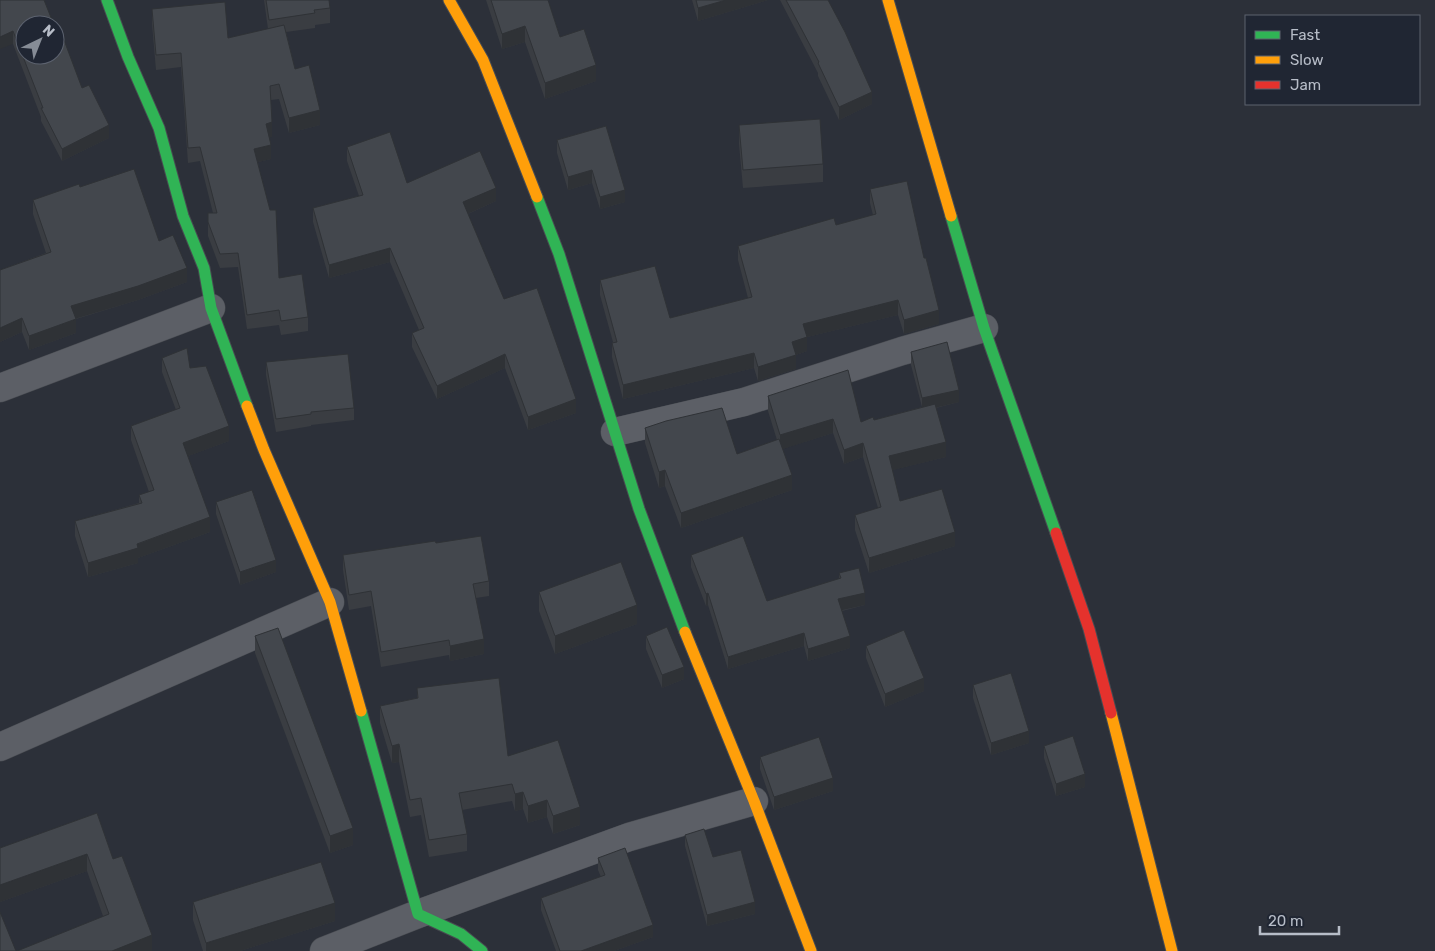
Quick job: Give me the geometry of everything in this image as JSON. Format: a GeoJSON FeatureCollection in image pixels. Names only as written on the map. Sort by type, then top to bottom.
{"type":"FeatureCollection","features":[{"type":"Feature","properties":{"kind":"street"},"geometry":{"type":"LineString","coordinates":[[107,0],[128,58],[159,128],[183,216],[204,268],[212,308],[264,450],[330,602],[418,914],[461,934],[482,951]]}},
{"type":"Feature","properties":{"kind":"street"},"geometry":{"type":"LineString","coordinates":[[449,0],[483,60],[526,174],[559,254],[639,509],[683,627],[754,801],[811,951]]}},
{"type":"Feature","properties":{"kind":"street"},"geometry":{"type":"LineString","coordinates":[[888,0],[984,328],[1088,629],[1172,951]]}},
{"type":"Feature","properties":{"kind":"street"},"geometry":{"type":"LineString","coordinates":[[0,388],[212,308]]}},
{"type":"Feature","properties":{"kind":"street"},"geometry":{"type":"LineString","coordinates":[[615,432],[744,402],[902,351],[984,328]]}},
{"type":"Feature","properties":{"kind":"street"},"geometry":{"type":"LineString","coordinates":[[0,747],[330,602]]}},
{"type":"Feature","properties":{"kind":"street"},"geometry":{"type":"LineString","coordinates":[[324,951],[418,914],[629,837],[754,801]]}},
{"type":"Feature","properties":{"kind":"building"},"geometry":{"type":"Polygon","coordinates":[[[0,0],[44,0],[50,15],[15,15],[15,36],[13,31],[0,37],[0,0]]]}},
{"type":"Feature","properties":{"kind":"building"},"geometry":{"type":"Polygon","coordinates":[[[266,0],[329,0],[330,8],[314,10],[315,13],[269,20],[266,0]]]}},
{"type":"Feature","properties":{"kind":"building"},"geometry":{"type":"Polygon","coordinates":[[[491,0],[548,0],[560,37],[584,29],[596,65],[545,83],[525,26],[502,34],[491,0]]]}},
{"type":"Feature","properties":{"kind":"building"},"geometry":{"type":"Polygon","coordinates":[[[696,0],[726,0],[698,8],[696,0]]]}},
{"type":"Feature","properties":{"kind":"building"},"geometry":{"type":"Polygon","coordinates":[[[786,0],[828,0],[845,32],[872,92],[839,107],[819,62],[786,0]]]}},
{"type":"Feature","properties":{"kind":"building"},"geometry":{"type":"Polygon","coordinates":[[[225,2],[228,38],[284,25],[295,69],[309,65],[320,110],[289,118],[279,84],[270,86],[272,122],[266,124],[271,145],[254,149],[270,210],[276,210],[279,278],[302,274],[308,317],[281,321],[279,310],[247,315],[238,253],[220,254],[208,222],[208,213],[217,213],[200,147],[188,148],[181,53],[156,55],[152,9],[225,2]]]}},
{"type":"Feature","properties":{"kind":"building"},"geometry":{"type":"Polygon","coordinates":[[[65,43],[82,88],[89,85],[109,125],[62,149],[41,108],[43,108],[26,65],[65,65],[65,43]]]}},
{"type":"Feature","properties":{"kind":"building"},"geometry":{"type":"Polygon","coordinates":[[[820,119],[823,164],[743,170],[739,125],[820,119]]]}},
{"type":"Feature","properties":{"kind":"building"},"geometry":{"type":"Polygon","coordinates":[[[606,126],[625,190],[600,197],[592,170],[568,177],[557,140],[606,126]]]}},
{"type":"Feature","properties":{"kind":"building"},"geometry":{"type":"Polygon","coordinates":[[[390,132],[407,183],[480,151],[496,188],[463,202],[504,299],[537,288],[576,399],[528,417],[505,354],[437,386],[412,333],[424,328],[390,248],[329,265],[313,208],[363,195],[347,147],[390,132]]]}},
{"type":"Feature","properties":{"kind":"building"},"geometry":{"type":"Polygon","coordinates":[[[134,169],[159,241],[173,235],[187,268],[138,286],[71,306],[76,319],[29,336],[22,318],[0,328],[0,270],[51,252],[33,200],[79,184],[80,187],[134,169]]]}},
{"type":"Feature","properties":{"kind":"building"},"geometry":{"type":"Polygon","coordinates":[[[907,181],[924,258],[926,258],[939,310],[904,320],[898,300],[803,324],[807,337],[792,342],[796,355],[758,367],[754,353],[623,385],[612,343],[617,342],[600,280],[655,266],[670,318],[752,297],[738,246],[834,218],[836,225],[876,214],[870,189],[907,181]]]}},
{"type":"Feature","properties":{"kind":"building"},"geometry":{"type":"Polygon","coordinates":[[[947,342],[959,390],[922,398],[911,352],[947,342]]]}},
{"type":"Feature","properties":{"kind":"building"},"geometry":{"type":"Polygon","coordinates":[[[187,348],[190,368],[206,366],[229,426],[183,443],[210,517],[137,544],[138,548],[88,563],[75,521],[142,503],[139,495],[154,490],[131,426],[180,408],[162,358],[187,348]]]}},
{"type":"Feature","properties":{"kind":"building"},"geometry":{"type":"Polygon","coordinates":[[[348,354],[354,408],[311,412],[311,414],[276,419],[266,362],[348,354]]]}},
{"type":"Feature","properties":{"kind":"building"},"geometry":{"type":"Polygon","coordinates":[[[848,370],[861,422],[873,417],[874,420],[935,404],[946,442],[889,456],[900,501],[942,489],[955,532],[869,558],[855,515],[881,507],[863,443],[844,450],[833,419],[780,435],[768,396],[848,370]]]}},
{"type":"Feature","properties":{"kind":"building"},"geometry":{"type":"Polygon","coordinates":[[[722,408],[737,454],[779,439],[792,475],[681,513],[665,470],[659,472],[645,428],[722,408]]]}},
{"type":"Feature","properties":{"kind":"building"},"geometry":{"type":"Polygon","coordinates":[[[252,490],[276,560],[240,572],[216,502],[252,490]]]}},
{"type":"Feature","properties":{"kind":"building"},"geometry":{"type":"Polygon","coordinates":[[[481,536],[489,581],[473,584],[484,639],[450,646],[449,640],[381,652],[371,591],[349,595],[343,555],[481,536]]]}},
{"type":"Feature","properties":{"kind":"building"},"geometry":{"type":"Polygon","coordinates":[[[743,536],[767,601],[841,578],[839,573],[859,568],[865,593],[838,599],[850,636],[808,649],[804,633],[728,657],[708,593],[706,594],[691,555],[743,536]]]}},
{"type":"Feature","properties":{"kind":"building"},"geometry":{"type":"Polygon","coordinates":[[[621,562],[637,605],[555,636],[539,592],[621,562]]]}},
{"type":"Feature","properties":{"kind":"building"},"geometry":{"type":"Polygon","coordinates":[[[667,627],[684,667],[662,675],[646,636],[667,627]]]}},
{"type":"Feature","properties":{"kind":"building"},"geometry":{"type":"Polygon","coordinates":[[[278,628],[353,828],[330,836],[255,636],[278,628]]]}},
{"type":"Feature","properties":{"kind":"building"},"geometry":{"type":"Polygon","coordinates":[[[904,630],[924,678],[885,694],[866,646],[904,630]]]}},
{"type":"Feature","properties":{"kind":"building"},"geometry":{"type":"Polygon","coordinates":[[[1011,673],[1029,731],[991,743],[973,685],[1011,673]]]}},
{"type":"Feature","properties":{"kind":"building"},"geometry":{"type":"Polygon","coordinates":[[[499,678],[508,756],[558,740],[580,807],[553,816],[547,800],[528,806],[523,792],[515,794],[512,784],[459,793],[467,834],[429,840],[421,798],[410,800],[399,744],[392,746],[380,706],[418,698],[417,688],[499,678]]]}},
{"type":"Feature","properties":{"kind":"building"},"geometry":{"type":"Polygon","coordinates":[[[1073,736],[1085,774],[1056,784],[1044,746],[1073,736]]]}},
{"type":"Feature","properties":{"kind":"building"},"geometry":{"type":"Polygon","coordinates":[[[819,737],[833,778],[774,797],[760,757],[819,737]]]}},
{"type":"Feature","properties":{"kind":"building"},"geometry":{"type":"Polygon","coordinates":[[[97,813],[113,859],[122,856],[152,935],[112,951],[17,951],[109,914],[87,854],[0,885],[0,848],[97,813]]]}},
{"type":"Feature","properties":{"kind":"building"},"geometry":{"type":"Polygon","coordinates":[[[704,829],[713,857],[741,850],[755,902],[707,915],[685,835],[704,829]]]}},
{"type":"Feature","properties":{"kind":"building"},"geometry":{"type":"Polygon","coordinates":[[[625,848],[653,925],[581,951],[560,951],[541,898],[605,875],[598,858],[625,848]]]}},
{"type":"Feature","properties":{"kind":"building"},"geometry":{"type":"Polygon","coordinates":[[[321,862],[335,903],[206,943],[193,902],[321,862]]]}},
{"type":"Feature","properties":{"kind":"building"},"geometry":{"type":"Polygon","coordinates":[[[0,912],[16,951],[0,951],[0,912]]]}},
{"type":"Feature","properties":{"kind":"traffic: fast"},"geometry":{"type":"LineString","coordinates":[[107,0],[128,57],[159,128],[183,216],[204,268],[211,308],[247,406]]}},
{"type":"Feature","properties":{"kind":"traffic: fast"},"geometry":{"type":"LineString","coordinates":[[537,197],[559,254],[639,509],[685,632]]}},
{"type":"Feature","properties":{"kind":"traffic: fast"},"geometry":{"type":"LineString","coordinates":[[951,216],[984,328],[1056,533]]}},
{"type":"Feature","properties":{"kind":"traffic: fast"},"geometry":{"type":"LineString","coordinates":[[361,711],[418,914],[461,934],[482,951]]}},
{"type":"Feature","properties":{"kind":"traffic: slow"},"geometry":{"type":"LineString","coordinates":[[449,0],[483,60],[537,197]]}},
{"type":"Feature","properties":{"kind":"traffic: slow"},"geometry":{"type":"LineString","coordinates":[[888,0],[951,216]]}},
{"type":"Feature","properties":{"kind":"traffic: slow"},"geometry":{"type":"LineString","coordinates":[[247,406],[264,450],[330,602],[361,711]]}},
{"type":"Feature","properties":{"kind":"traffic: slow"},"geometry":{"type":"LineString","coordinates":[[685,632],[754,801],[811,951]]}},
{"type":"Feature","properties":{"kind":"traffic: slow"},"geometry":{"type":"LineString","coordinates":[[1111,713],[1172,951]]}},
{"type":"Feature","properties":{"kind":"traffic: jam"},"geometry":{"type":"LineString","coordinates":[[1056,533],[1089,629],[1111,713]]}}]}
